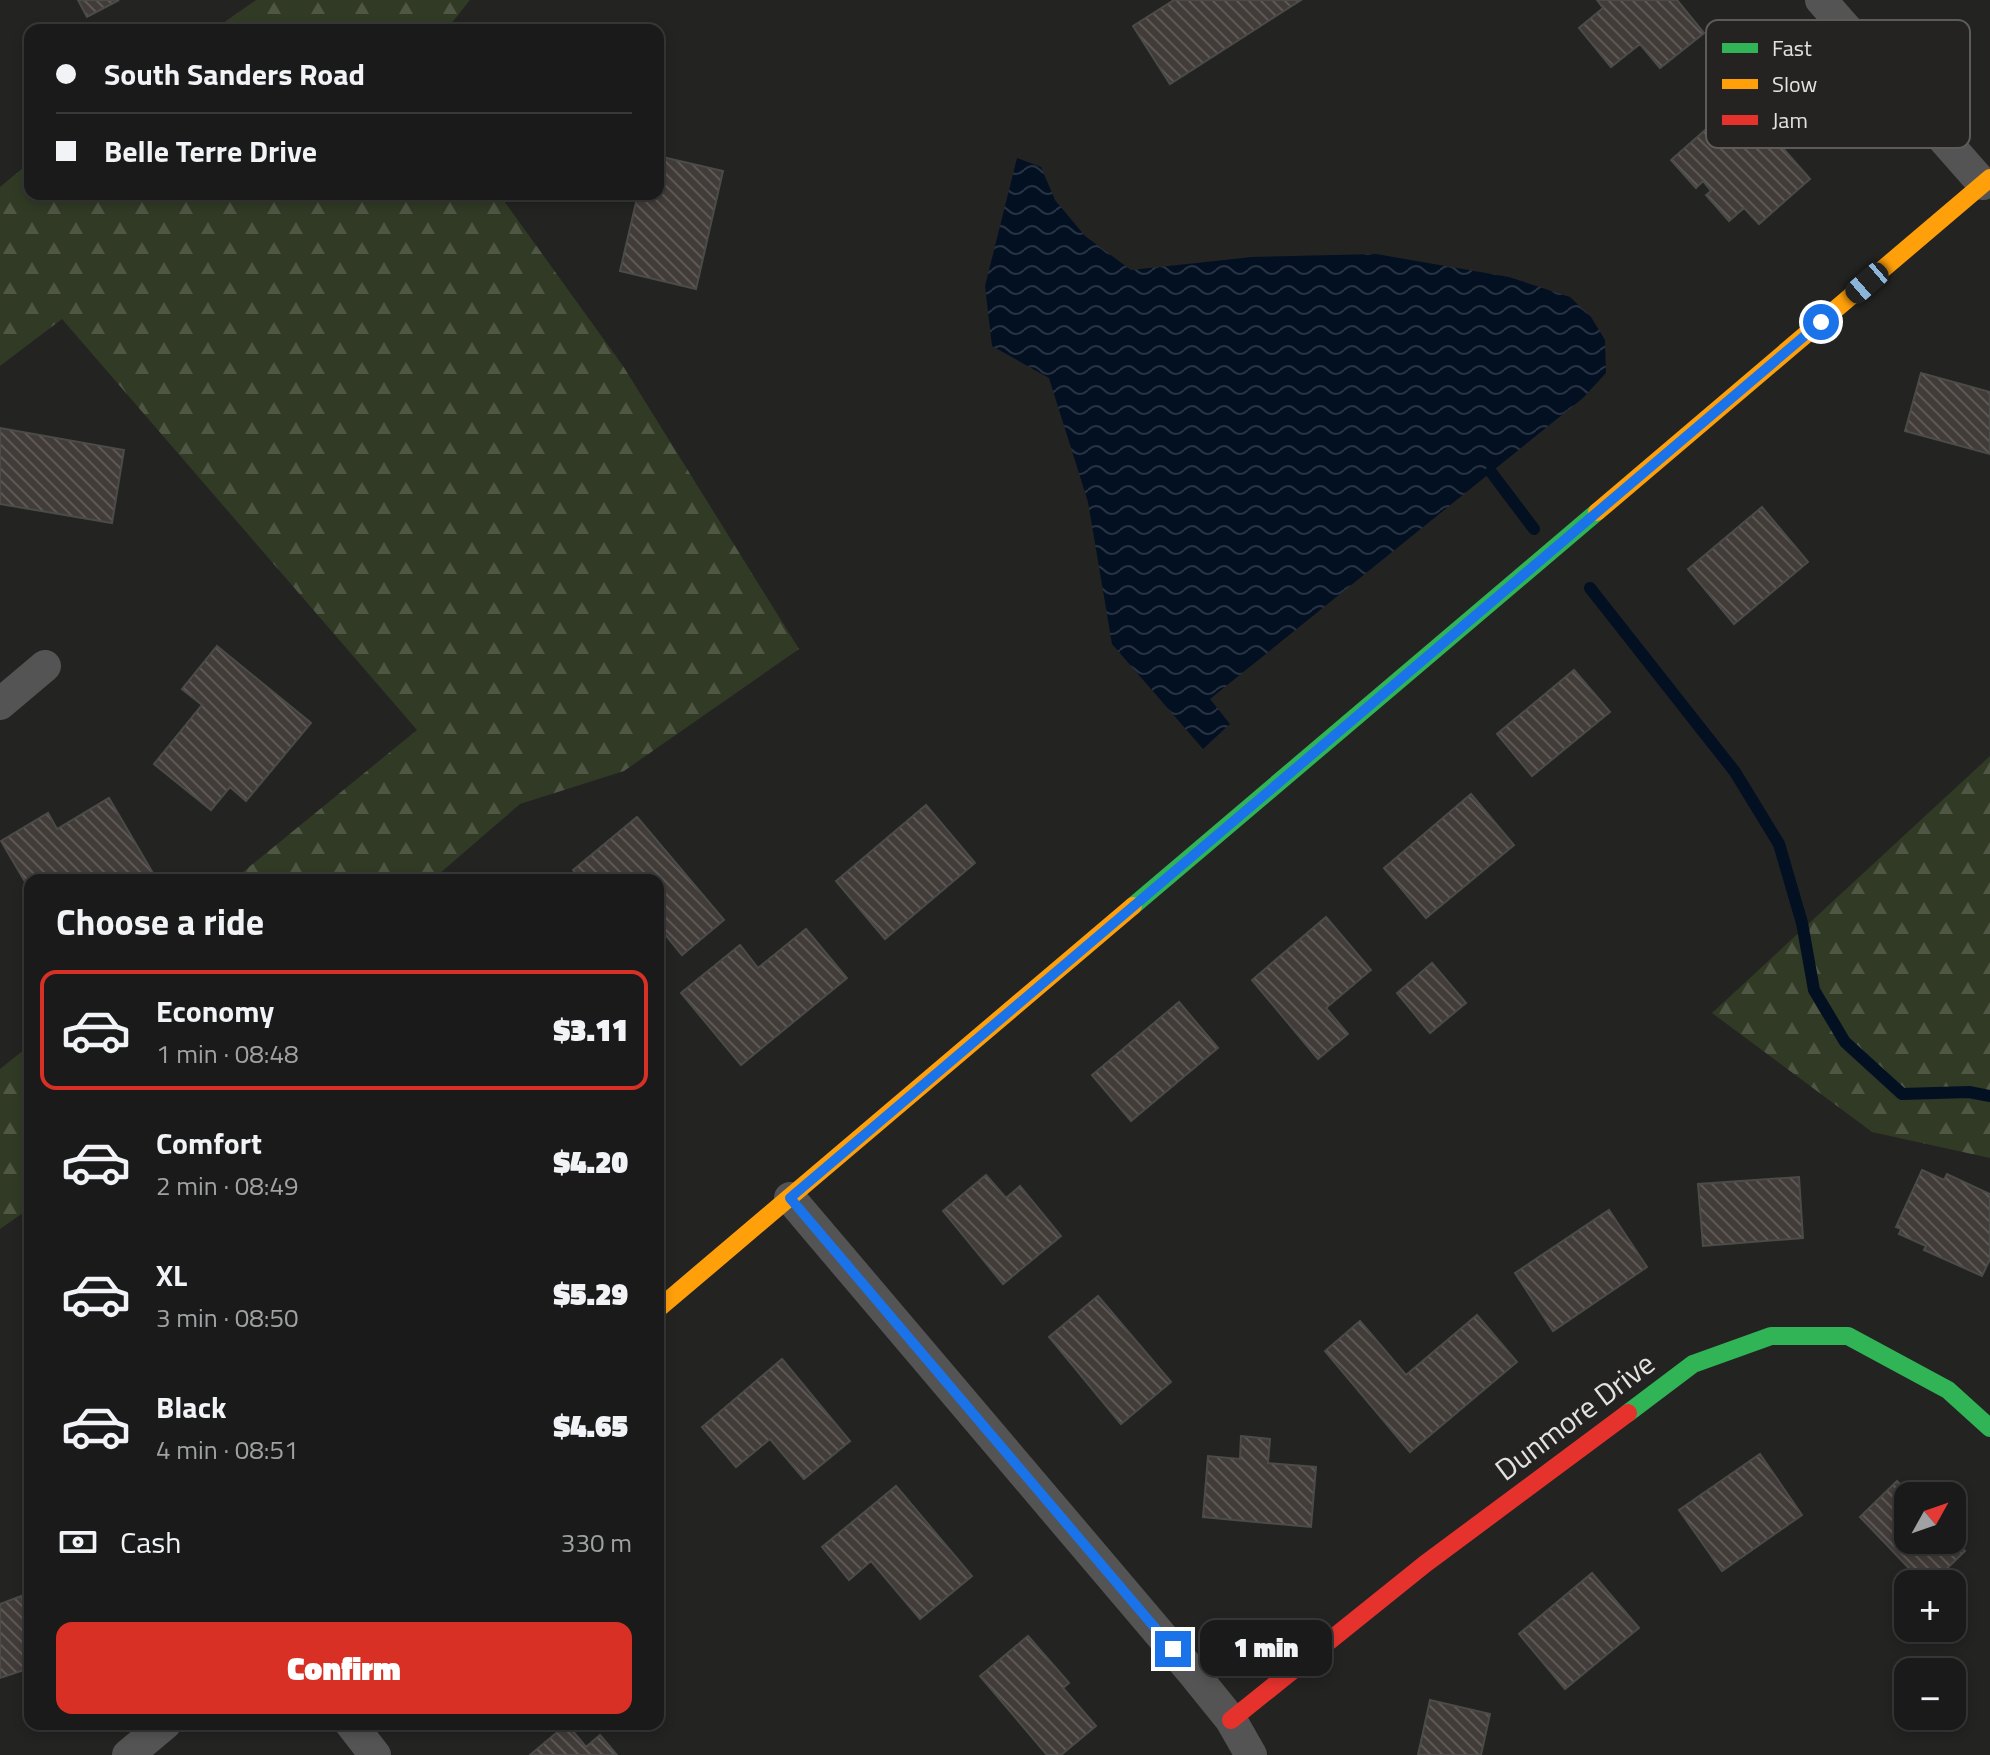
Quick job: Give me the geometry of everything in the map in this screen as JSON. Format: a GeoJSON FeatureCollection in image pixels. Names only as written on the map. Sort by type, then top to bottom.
{"type":"FeatureCollection","features":[{"type":"Feature","properties":{"kind":"street"},"geometry":{"type":"LineString","coordinates":[[1821,0],[1839,20]]}},
{"type":"Feature","properties":{"kind":"street"},"geometry":{"type":"LineString","coordinates":[[664,1304],[1986,181],[1956,148]]}},
{"type":"Feature","properties":{"kind":"street"},"geometry":{"type":"LineString","coordinates":[[0,704],[45,666]]}},
{"type":"Feature","properties":{"kind":"street"},"geometry":{"type":"LineString","coordinates":[[790,1198],[1231,1720],[1251,1755]]}},
{"type":"Feature","properties":{"kind":"street","name":"Dunmore Drive"},"geometry":{"type":"LineString","coordinates":[[1231,1720],[1425,1564],[1693,1364],[1771,1336],[1848,1336],[1948,1390],[1990,1428]]}},
{"type":"Feature","properties":{"kind":"street"},"geometry":{"type":"LineString","coordinates":[[128,1755],[158,1730]]}},
{"type":"Feature","properties":{"kind":"street"},"geometry":{"type":"LineString","coordinates":[[356,1730],[375,1755]]}},
{"type":"Feature","properties":{"kind":"green space"},"geometry":{"type":"Polygon","coordinates":[[[256,0],[470,0],[451,24],[222,24],[256,0]]]}},
{"type":"Feature","properties":{"kind":"green space"},"geometry":{"type":"Polygon","coordinates":[[[24,167],[24,200],[503,200],[623,366],[799,649],[624,771],[520,804],[439,874],[240,874],[417,730],[62,319],[0,366],[0,187],[24,167]]]}},
{"type":"Feature","properties":{"kind":"green space"},"geometry":{"type":"Polygon","coordinates":[[[1990,756],[1990,1158],[1872,1132],[1712,1013],[1990,756]]]}},
{"type":"Feature","properties":{"kind":"green space"},"geometry":{"type":"Polygon","coordinates":[[[24,1050],[24,1212],[0,1229],[0,1069],[24,1050]]]}},
{"type":"Feature","properties":{"kind":"water"},"geometry":{"type":"Polygon","coordinates":[[[1017,158],[1041,167],[1055,200],[1085,236],[1131,270],[1252,257],[1376,254],[1509,277],[1570,297],[1591,317],[1605,340],[1606,373],[1583,398],[1210,699],[1230,724],[1203,749],[1112,644],[1088,502],[1049,378],[992,346],[985,286],[1017,158]]]}},
{"type":"Feature","properties":{"kind":"building"},"geometry":{"type":"Polygon","coordinates":[[[78,0],[119,0],[87,17],[78,0]]]}},
{"type":"Feature","properties":{"kind":"building"},"geometry":{"type":"Polygon","coordinates":[[[1174,0],[1301,0],[1170,84],[1133,26],[1174,0]]]}},
{"type":"Feature","properties":{"kind":"building"},"geometry":{"type":"Polygon","coordinates":[[[1597,0],[1677,0],[1704,33],[1660,68],[1640,44],[1611,67],[1579,28],[1603,8],[1597,0]]]}},
{"type":"Feature","properties":{"kind":"building"},"geometry":{"type":"Polygon","coordinates":[[[1706,129],[1706,148],[1783,148],[1810,179],[1759,224],[1744,208],[1729,221],[1706,195],[1711,191],[1703,181],[1696,188],[1671,160],[1706,129]]]}},
{"type":"Feature","properties":{"kind":"building"},"geometry":{"type":"Polygon","coordinates":[[[664,157],[723,171],[696,289],[620,271],[637,200],[664,200],[664,157]]]}},
{"type":"Feature","properties":{"kind":"building"},"geometry":{"type":"Polygon","coordinates":[[[1921,373],[1990,392],[1990,454],[1905,431],[1921,373]]]}},
{"type":"Feature","properties":{"kind":"building"},"geometry":{"type":"Polygon","coordinates":[[[0,428],[124,450],[112,523],[0,504],[0,428]]]}},
{"type":"Feature","properties":{"kind":"building"},"geometry":{"type":"Polygon","coordinates":[[[1762,507],[1808,562],[1734,624],[1688,569],[1762,507]]]}},
{"type":"Feature","properties":{"kind":"building"},"geometry":{"type":"Polygon","coordinates":[[[217,646],[311,723],[246,801],[230,787],[211,810],[154,764],[202,705],[182,689],[217,646]]]}},
{"type":"Feature","properties":{"kind":"building"},"geometry":{"type":"Polygon","coordinates":[[[1574,670],[1610,712],[1532,776],[1497,734],[1574,670]]]}},
{"type":"Feature","properties":{"kind":"building"},"geometry":{"type":"Polygon","coordinates":[[[1471,794],[1514,845],[1426,918],[1384,868],[1471,794]]]}},
{"type":"Feature","properties":{"kind":"building"},"geometry":{"type":"Polygon","coordinates":[[[109,798],[153,874],[24,874],[24,880],[1,841],[48,813],[57,829],[109,798]]]}},
{"type":"Feature","properties":{"kind":"building"},"geometry":{"type":"Polygon","coordinates":[[[926,805],[975,863],[885,939],[836,881],[926,805]]]}},
{"type":"Feature","properties":{"kind":"building"},"geometry":{"type":"Polygon","coordinates":[[[637,817],[724,920],[682,955],[664,933],[664,874],[577,874],[573,870],[637,817]]]}},
{"type":"Feature","properties":{"kind":"building"},"geometry":{"type":"Polygon","coordinates":[[[1326,917],[1371,970],[1326,1008],[1348,1034],[1318,1059],[1252,980],[1326,917]]]}},
{"type":"Feature","properties":{"kind":"building"},"geometry":{"type":"Polygon","coordinates":[[[806,929],[847,978],[741,1065],[681,993],[740,945],[758,968],[806,929]]]}},
{"type":"Feature","properties":{"kind":"building"},"geometry":{"type":"Polygon","coordinates":[[[1432,963],[1466,1003],[1430,1033],[1397,993],[1432,963]]]}},
{"type":"Feature","properties":{"kind":"building"},"geometry":{"type":"Polygon","coordinates":[[[1179,1002],[1218,1048],[1131,1121],[1092,1075],[1179,1002]]]}},
{"type":"Feature","properties":{"kind":"building"},"geometry":{"type":"Polygon","coordinates":[[[1922,1170],[1944,1180],[1947,1174],[1990,1194],[1990,1259],[1982,1276],[1924,1250],[1926,1246],[1899,1234],[1901,1229],[1896,1227],[1922,1170]]]}},
{"type":"Feature","properties":{"kind":"building"},"geometry":{"type":"Polygon","coordinates":[[[986,1175],[1006,1198],[1020,1186],[1061,1236],[1003,1284],[943,1211],[986,1175]]]}},
{"type":"Feature","properties":{"kind":"building"},"geometry":{"type":"Polygon","coordinates":[[[1799,1177],[1803,1238],[1703,1246],[1698,1184],[1799,1177]]]}},
{"type":"Feature","properties":{"kind":"building"},"geometry":{"type":"Polygon","coordinates":[[[1609,1210],[1647,1267],[1553,1331],[1515,1273],[1609,1210]]]}},
{"type":"Feature","properties":{"kind":"building"},"geometry":{"type":"Polygon","coordinates":[[[1098,1296],[1171,1382],[1121,1424],[1049,1337],[1098,1296]]]}},
{"type":"Feature","properties":{"kind":"building"},"geometry":{"type":"Polygon","coordinates":[[[1477,1315],[1517,1362],[1410,1452],[1325,1351],[1360,1321],[1406,1375],[1477,1315]]]}},
{"type":"Feature","properties":{"kind":"building"},"geometry":{"type":"Polygon","coordinates":[[[782,1359],[850,1441],[804,1479],[770,1439],[736,1467],[702,1427],[782,1359]]]}},
{"type":"Feature","properties":{"kind":"building"},"geometry":{"type":"Polygon","coordinates":[[[1241,1436],[1270,1439],[1268,1463],[1316,1467],[1311,1527],[1203,1517],[1208,1456],[1240,1459],[1241,1436]]]}},
{"type":"Feature","properties":{"kind":"building"},"geometry":{"type":"Polygon","coordinates":[[[1760,1454],[1802,1515],[1722,1571],[1679,1510],[1760,1454]]]}},
{"type":"Feature","properties":{"kind":"building"},"geometry":{"type":"Polygon","coordinates":[[[1894,1484],[1894,1553],[1860,1517],[1894,1484]]]}},
{"type":"Feature","properties":{"kind":"building"},"geometry":{"type":"Polygon","coordinates":[[[896,1486],[972,1576],[920,1619],[871,1561],[849,1580],[822,1547],[896,1486]]]}},
{"type":"Feature","properties":{"kind":"building"},"geometry":{"type":"Polygon","coordinates":[[[1895,1554],[1962,1554],[1945,1570],[1911,1570],[1895,1554]]]}},
{"type":"Feature","properties":{"kind":"building"},"geometry":{"type":"Polygon","coordinates":[[[1592,1573],[1639,1628],[1565,1689],[1519,1634],[1592,1573]]]}},
{"type":"Feature","properties":{"kind":"building"},"geometry":{"type":"Polygon","coordinates":[[[21,1596],[24,1604],[24,1670],[0,1678],[0,1604],[21,1596]]]}},
{"type":"Feature","properties":{"kind":"building"},"geometry":{"type":"Polygon","coordinates":[[[1028,1636],[1069,1683],[1063,1688],[1096,1726],[1061,1755],[1047,1755],[980,1676],[1028,1636]]]}},
{"type":"Feature","properties":{"kind":"building"},"geometry":{"type":"Polygon","coordinates":[[[1430,1700],[1490,1714],[1481,1755],[1418,1755],[1430,1700]]]}},
{"type":"Feature","properties":{"kind":"building"},"geometry":{"type":"Polygon","coordinates":[[[560,1730],[572,1730],[586,1747],[600,1735],[617,1755],[530,1755],[560,1730]]]}},
{"type":"Feature","properties":{"kind":"waterway"},"geometry":{"type":"LineString","coordinates":[[1491,472],[1534,529]]}},
{"type":"Feature","properties":{"kind":"waterway"},"geometry":{"type":"LineString","coordinates":[[1590,588],[1735,772],[1779,844],[1802,923],[1814,990],[1845,1042],[1902,1094],[1969,1092],[1990,1096]]}},
{"type":"Feature","properties":{"kind":"traffic: fast"},"geometry":{"type":"LineString","coordinates":[[1133,906],[1597,512]]}},
{"type":"Feature","properties":{"kind":"traffic: fast"},"geometry":{"type":"LineString","coordinates":[[1628,1413],[1693,1364],[1771,1336],[1848,1336],[1948,1390],[1990,1428]]}},
{"type":"Feature","properties":{"kind":"traffic: slow"},"geometry":{"type":"LineString","coordinates":[[1597,512],[1990,178]]}},
{"type":"Feature","properties":{"kind":"traffic: slow"},"geometry":{"type":"LineString","coordinates":[[664,1304],[1133,906]]}},
{"type":"Feature","properties":{"kind":"traffic: jam"},"geometry":{"type":"LineString","coordinates":[[1231,1720],[1425,1564],[1628,1413]]}},
{"type":"Feature","properties":{"kind":"route"},"geometry":{"type":"LineString","coordinates":[[1173,1649],[790,1198],[1821,322]]}}]}
